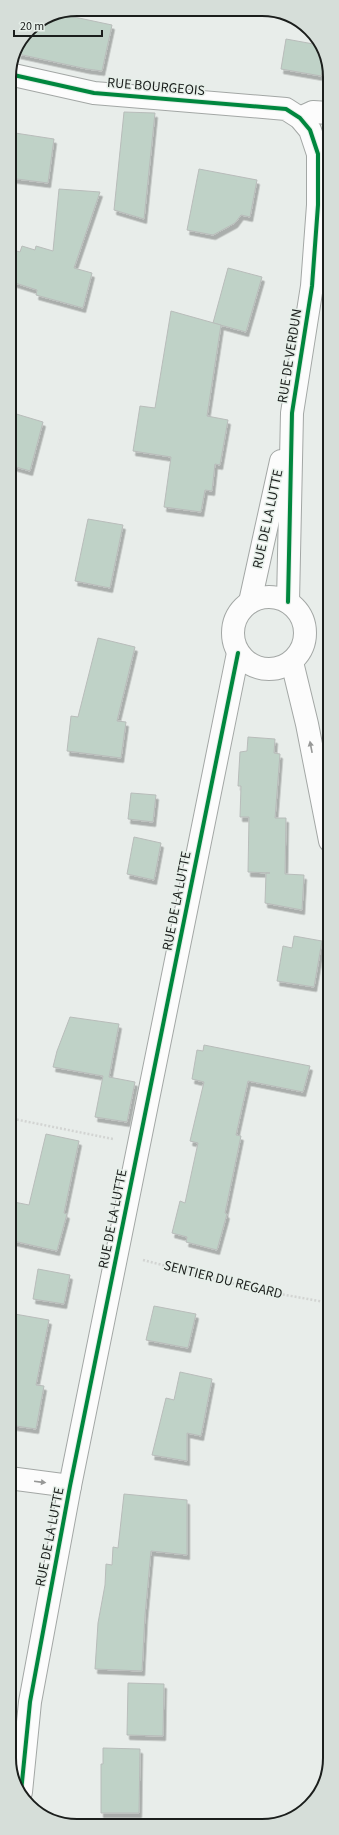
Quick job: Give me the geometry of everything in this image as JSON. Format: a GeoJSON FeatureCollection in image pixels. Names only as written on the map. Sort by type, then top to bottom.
{"type":"FeatureCollection","features":[{"type":"Feature","properties":{"kind":"street","name":"RUE BOURGEOIS"},"geometry":{"type":"LineString","coordinates":[[16,76],[94,93],[286,109],[300,118]]}},
{"type":"Feature","properties":{"kind":"street"},"geometry":{"type":"LineString","coordinates":[[300,118],[313,112],[323,113]]}},
{"type":"Feature","properties":{"kind":"street","name":"RUE DE VERDUN"},"geometry":{"type":"LineString","coordinates":[[288,602],[292,413],[312,286],[318,199],[318,154],[310,130],[300,118]]}},
{"type":"Feature","properties":{"kind":"street","name":"RUE DE LA LUTTE"},"geometry":{"type":"LineString","coordinates":[[250,602],[292,413]]}},
{"type":"Feature","properties":{"kind":"street"},"geometry":{"type":"LineString","coordinates":[[259,598],[278,598],[288,602],[296,610],[302,620],[305,631],[304,642],[300,653],[292,662],[281,668],[269,670],[257,668],[246,662],[238,652],[233,642],[232,630],[235,619],[241,610],[250,602],[259,598]]}},
{"type":"Feature","properties":{"kind":"street","name":"RUE DE LA LUTTE"},"geometry":{"type":"LineString","coordinates":[[22,1783],[30,1702],[70,1486],[238,652]]}},
{"type":"Feature","properties":{"kind":"street"},"geometry":{"type":"LineString","coordinates":[[292,662],[307,724],[323,805]]}},
{"type":"Feature","properties":{"kind":"street"},"geometry":{"type":"LineString","coordinates":[[16,1479],[70,1486]]}},
{"type":"Feature","properties":{"kind":"path"},"geometry":{"type":"LineString","coordinates":[[16,1119],[139,1145]]}},
{"type":"Feature","properties":{"kind":"building"},"geometry":{"type":"Polygon","coordinates":[[[72,16],[112,25],[102,71],[20,55],[29,40],[37,31],[47,24],[65,17],[72,16]]]}},
{"type":"Feature","properties":{"kind":"building"},"geometry":{"type":"Polygon","coordinates":[[[286,39],[314,44],[321,62],[322,72],[321,76],[281,69],[286,39]]]}},
{"type":"Feature","properties":{"kind":"building"},"geometry":{"type":"Polygon","coordinates":[[[124,112],[155,113],[144,219],[114,210],[124,112]]]}},
{"type":"Feature","properties":{"kind":"building"},"geometry":{"type":"Polygon","coordinates":[[[16,133],[54,139],[48,183],[16,179],[16,133]]]}},
{"type":"Feature","properties":{"kind":"building"},"geometry":{"type":"Polygon","coordinates":[[[199,169],[257,180],[250,217],[241,215],[235,223],[213,235],[187,230],[199,169]]]}},
{"type":"Feature","properties":{"kind":"building"},"geometry":{"type":"Polygon","coordinates":[[[59,189],[100,192],[74,268],[92,273],[83,308],[36,295],[37,290],[16,283],[16,251],[20,252],[22,246],[35,250],[36,246],[53,251],[59,189]]]}},
{"type":"Feature","properties":{"kind":"building"},"geometry":{"type":"Polygon","coordinates":[[[228,268],[262,277],[246,332],[213,323],[228,268]]]}},
{"type":"Feature","properties":{"kind":"building"},"geometry":{"type":"Polygon","coordinates":[[[171,311],[221,325],[207,416],[228,420],[220,465],[215,464],[212,491],[205,490],[201,512],[164,507],[171,457],[133,451],[140,406],[155,408],[171,311]]]}},
{"type":"Feature","properties":{"kind":"building"},"geometry":{"type":"Polygon","coordinates":[[[16,414],[43,422],[30,471],[16,467],[16,414]]]}},
{"type":"Feature","properties":{"kind":"building"},"geometry":{"type":"Polygon","coordinates":[[[88,519],[123,525],[110,588],[75,581],[88,519]]]}},
{"type":"Feature","properties":{"kind":"building"},"geometry":{"type":"Polygon","coordinates":[[[98,638],[135,647],[117,721],[126,722],[121,758],[67,751],[71,716],[78,717],[98,638]]]}},
{"type":"Feature","properties":{"kind":"building"},"geometry":{"type":"Polygon","coordinates":[[[248,737],[275,739],[274,753],[280,754],[275,818],[286,818],[285,874],[304,875],[302,910],[265,903],[266,873],[270,873],[248,872],[249,817],[240,817],[241,786],[238,786],[240,752],[247,751],[248,737]]]}},
{"type":"Feature","properties":{"kind":"building"},"geometry":{"type":"Polygon","coordinates":[[[131,793],[156,795],[153,822],[128,819],[131,793]]]}},
{"type":"Feature","properties":{"kind":"building"},"geometry":{"type":"Polygon","coordinates":[[[134,837],[161,843],[154,880],[127,874],[134,837]]]}},
{"type":"Feature","properties":{"kind":"building"},"geometry":{"type":"Polygon","coordinates":[[[294,936],[322,941],[314,987],[277,981],[283,946],[292,948],[294,936]]]}},
{"type":"Feature","properties":{"kind":"building"},"geometry":{"type":"Polygon","coordinates":[[[70,1017],[119,1024],[109,1077],[135,1082],[127,1122],[95,1117],[103,1076],[53,1067],[57,1051],[70,1017]]]}},
{"type":"Feature","properties":{"kind":"building"},"geometry":{"type":"Polygon","coordinates":[[[204,1045],[310,1066],[303,1092],[248,1081],[236,1135],[241,1136],[225,1213],[227,1214],[217,1250],[186,1242],[187,1237],[172,1233],[180,1201],[185,1203],[198,1143],[190,1141],[204,1082],[192,1079],[197,1050],[203,1051],[204,1045]]]}},
{"type":"Feature","properties":{"kind":"building"},"geometry":{"type":"Polygon","coordinates":[[[46,1134],[79,1141],[64,1213],[67,1214],[57,1251],[16,1242],[16,1202],[29,1205],[46,1134]]]}},
{"type":"Feature","properties":{"kind":"building"},"geometry":{"type":"Polygon","coordinates":[[[38,1269],[70,1275],[64,1304],[33,1299],[38,1269]]]}},
{"type":"Feature","properties":{"kind":"building"},"geometry":{"type":"Polygon","coordinates":[[[154,1306],[196,1314],[188,1348],[146,1340],[154,1306]]]}},
{"type":"Feature","properties":{"kind":"building"},"geometry":{"type":"Polygon","coordinates":[[[16,1314],[49,1320],[36,1385],[44,1386],[36,1429],[16,1426],[16,1314]]]}},
{"type":"Feature","properties":{"kind":"building"},"geometry":{"type":"Polygon","coordinates":[[[180,1372],[212,1379],[201,1436],[187,1433],[187,1461],[152,1455],[166,1398],[174,1400],[180,1372]]]}},
{"type":"Feature","properties":{"kind":"building"},"geometry":{"type":"Polygon","coordinates":[[[124,1494],[187,1500],[187,1555],[151,1551],[142,1671],[95,1669],[98,1623],[105,1585],[106,1564],[112,1565],[113,1547],[118,1548],[124,1494]]]}},
{"type":"Feature","properties":{"kind":"building"},"geometry":{"type":"Polygon","coordinates":[[[128,1683],[164,1684],[163,1736],[127,1735],[128,1683]]]}},
{"type":"Feature","properties":{"kind":"building"},"geometry":{"type":"Polygon","coordinates":[[[103,1748],[140,1749],[139,1813],[101,1813],[101,1764],[103,1764],[103,1748]]]}},
{"type":"Feature","properties":{"kind":"cycle path"},"geometry":{"type":"LineString","coordinates":[[16,76],[94,93],[286,109],[300,118],[310,130],[318,154],[318,205],[312,286],[292,413],[288,602]]}},
{"type":"Feature","properties":{"kind":"cycle path"},"geometry":{"type":"LineString","coordinates":[[22,1783],[30,1702],[70,1486],[238,653]]}}]}
